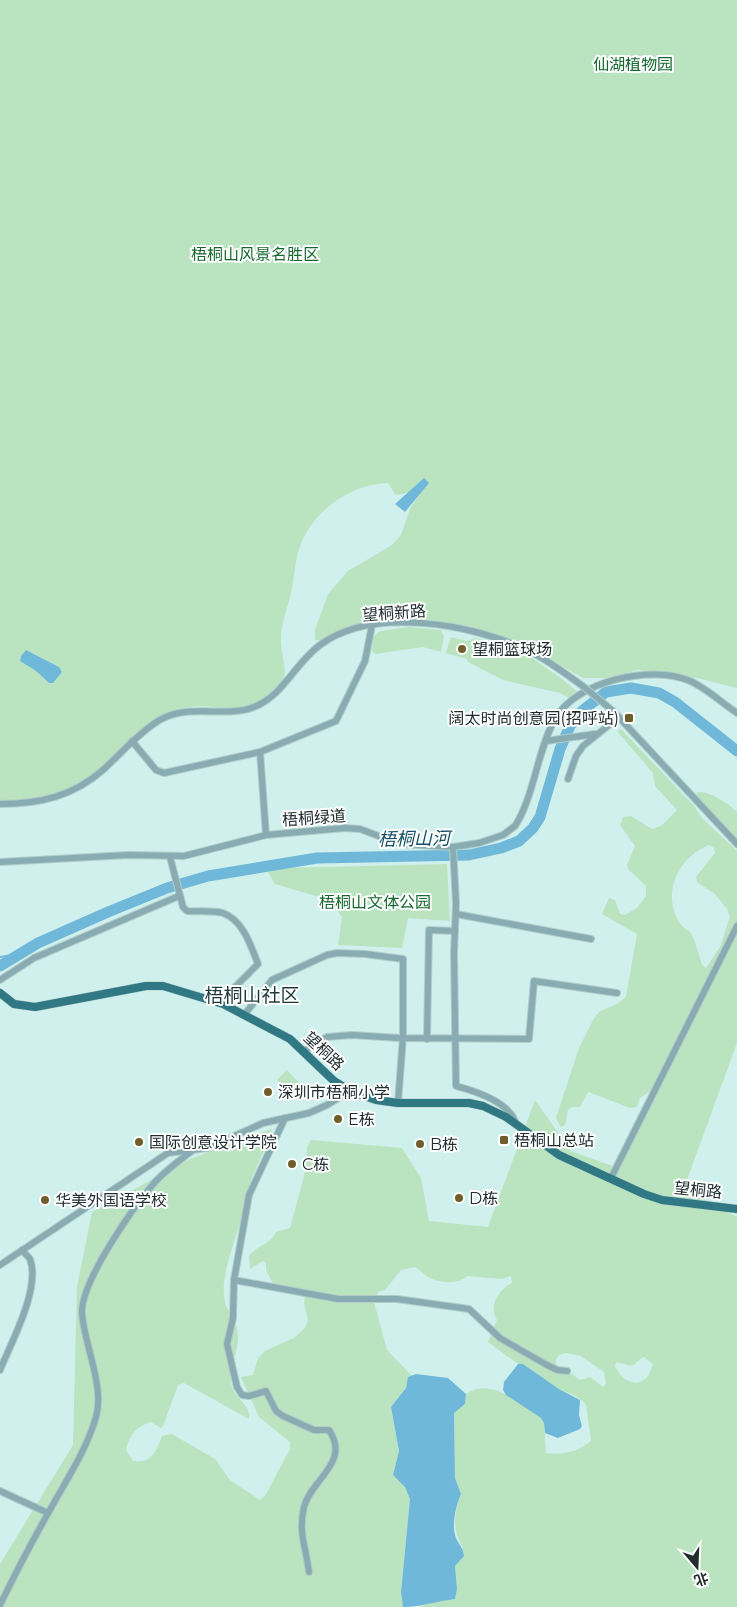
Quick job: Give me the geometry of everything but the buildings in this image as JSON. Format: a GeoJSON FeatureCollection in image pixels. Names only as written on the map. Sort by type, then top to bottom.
{"type":"FeatureCollection","features":[{"type":"Feature","properties":{"kind":"main road","name":"望桐路"},"geometry":{"type":"LineString","coordinates":[[0,992],[14,1004],[35,1007],[146,986],[163,986],[223,1004],[290,1039],[334,1081],[350,1091],[376,1100],[398,1104],[476,1105],[495,1110],[559,1155],[662,1200],[737,1209]]}},
{"type":"Feature","properties":{"kind":"street","name":"望桐新路"},"geometry":{"type":"LineString","coordinates":[[0,804],[27,804],[51,800],[69,793],[94,777],[132,741],[156,722],[179,713],[254,707],[282,687],[308,656],[320,645],[352,630],[372,625],[418,623],[445,625],[476,632],[527,650],[584,687],[619,717],[737,844]]}},
{"type":"Feature","properties":{"kind":"street"},"geometry":{"type":"LineString","coordinates":[[132,741],[156,770],[164,773],[260,752],[336,721],[365,661],[372,625]]}},
{"type":"Feature","properties":{"kind":"street","name":"梧桐绿道"},"geometry":{"type":"LineString","coordinates":[[0,862],[128,855],[184,856],[266,835],[345,828],[360,829],[400,844],[453,848],[479,843],[503,835],[515,826],[550,741],[554,720],[568,705],[600,683],[624,677],[661,676],[690,681],[737,714]]}},
{"type":"Feature","properties":{"kind":"street"},"geometry":{"type":"LineString","coordinates":[[568,779],[576,756],[596,734],[619,717]]}},
{"type":"Feature","properties":{"kind":"street"},"geometry":{"type":"LineString","coordinates":[[550,741],[596,734]]}},
{"type":"Feature","properties":{"kind":"street"},"geometry":{"type":"LineString","coordinates":[[260,752],[266,835]]}},
{"type":"Feature","properties":{"kind":"street"},"geometry":{"type":"LineString","coordinates":[[453,848],[452,870],[456,914],[456,1086],[476,1091],[503,1107],[514,1117],[516,1124]]}},
{"type":"Feature","properties":{"kind":"street"},"geometry":{"type":"LineString","coordinates":[[170,857],[178,894],[186,911],[221,912],[231,917],[250,942],[258,964],[235,987],[223,1004]]}},
{"type":"Feature","properties":{"kind":"street"},"geometry":{"type":"LineString","coordinates":[[0,980],[34,958],[178,894]]}},
{"type":"Feature","properties":{"kind":"street"},"geometry":{"type":"LineString","coordinates":[[456,914],[591,939]]}},
{"type":"Feature","properties":{"kind":"street"},"geometry":{"type":"LineString","coordinates":[[611,1178],[737,926]]}},
{"type":"Feature","properties":{"kind":"street"},"geometry":{"type":"LineString","coordinates":[[427,1039],[429,930],[455,931]]}},
{"type":"Feature","properties":{"kind":"street"},"geometry":{"type":"LineString","coordinates":[[244,1015],[272,980],[327,955],[337,953],[403,958],[403,1038],[398,1104]]}},
{"type":"Feature","properties":{"kind":"street"},"geometry":{"type":"LineString","coordinates":[[304,1051],[327,1037],[352,1035],[427,1039],[529,1038],[534,980],[617,993]]}},
{"type":"Feature","properties":{"kind":"street"},"geometry":{"type":"LineString","coordinates":[[0,1265],[168,1153],[208,1148],[250,1128],[308,1113],[327,1105],[350,1091]]}},
{"type":"Feature","properties":{"kind":"street"},"geometry":{"type":"LineString","coordinates":[[285,1118],[249,1195],[234,1280],[233,1318],[227,1344],[236,1386],[242,1395],[249,1396],[266,1391],[276,1411],[283,1416],[314,1430],[329,1430],[337,1449],[322,1479],[309,1494],[305,1505],[300,1528],[309,1572]]}},
{"type":"Feature","properties":{"kind":"street"},"geometry":{"type":"LineString","coordinates":[[0,1605],[83,1448],[98,1408],[82,1311],[86,1295],[110,1246],[132,1211],[156,1182],[193,1150]]}},
{"type":"Feature","properties":{"kind":"street"},"geometry":{"type":"LineString","coordinates":[[0,1370],[28,1298],[32,1279],[30,1259],[22,1250]]}},
{"type":"Feature","properties":{"kind":"street"},"geometry":{"type":"LineString","coordinates":[[234,1280],[338,1300],[397,1299],[469,1308],[500,1338],[557,1370],[568,1371]]}},
{"type":"Feature","properties":{"kind":"street"},"geometry":{"type":"LineString","coordinates":[[0,1491],[48,1512]]}},
{"type":"Feature","properties":{"kind":"green space","name":"梧桐山风景名胜区"},"geometry":{"type":"Polygon","coordinates":[[[0,0],[737,0],[737,688],[697,678],[638,670],[609,678],[583,678],[515,641],[431,620],[367,624],[324,641],[315,640],[315,630],[328,594],[348,571],[392,545],[401,535],[410,509],[421,492],[424,478],[411,490],[400,495],[395,494],[388,483],[374,485],[360,489],[334,502],[322,512],[305,536],[299,549],[291,593],[281,632],[285,669],[284,680],[269,698],[256,705],[242,708],[200,706],[186,707],[172,712],[154,723],[96,772],[75,786],[51,797],[38,800],[0,802],[0,0]],[[26,650],[21,656],[20,661],[36,671],[49,683],[53,683],[62,672],[59,667],[26,650]]]}},
{"type":"Feature","properties":{"kind":"green space"},"geometry":{"type":"Polygon","coordinates":[[[409,627],[441,630],[444,637],[441,652],[423,647],[375,654],[372,651],[373,637],[380,631],[409,627]]]}},
{"type":"Feature","properties":{"kind":"green space"},"geometry":{"type":"Polygon","coordinates":[[[451,637],[467,641],[476,638],[529,656],[579,693],[569,698],[560,693],[503,680],[468,662],[467,659],[446,653],[451,637]]]}},
{"type":"Feature","properties":{"kind":"green space"},"geometry":{"type":"Polygon","coordinates":[[[621,729],[695,807],[702,818],[737,851],[737,923],[655,1088],[640,1098],[637,1107],[630,1108],[588,1092],[580,1107],[572,1107],[568,1110],[565,1125],[561,1127],[556,1118],[579,1048],[593,1020],[600,1011],[617,1004],[626,997],[637,934],[602,914],[609,898],[615,900],[620,914],[625,915],[637,908],[646,896],[646,886],[629,870],[627,865],[635,846],[620,825],[623,817],[631,816],[652,829],[661,826],[677,810],[655,786],[653,773],[617,731],[621,729]],[[709,845],[689,858],[681,868],[672,890],[672,902],[675,913],[681,925],[691,933],[702,965],[706,968],[720,947],[730,917],[727,909],[715,894],[697,882],[696,877],[715,853],[714,848],[709,845]]]}},
{"type":"Feature","properties":{"kind":"green space"},"geometry":{"type":"Polygon","coordinates":[[[698,792],[714,796],[737,812],[737,840],[695,797],[698,792]]]}},
{"type":"Feature","properties":{"kind":"green space","name":"梧桐山文体公园"},"geometry":{"type":"Polygon","coordinates":[[[447,864],[450,921],[408,918],[402,948],[338,945],[342,917],[329,900],[275,884],[268,872],[283,868],[447,864]]]}},
{"type":"Feature","properties":{"kind":"green space"},"geometry":{"type":"Polygon","coordinates":[[[737,934],[737,1043],[684,1188],[737,1217],[737,1607],[419,1607],[438,1600],[455,1599],[457,1589],[455,1566],[463,1547],[457,1535],[455,1521],[461,1494],[455,1478],[454,1412],[465,1404],[466,1394],[476,1389],[486,1388],[495,1390],[505,1394],[541,1418],[544,1423],[546,1453],[570,1452],[581,1448],[591,1441],[586,1404],[576,1396],[559,1389],[523,1364],[518,1364],[488,1342],[497,1320],[494,1304],[503,1289],[512,1283],[511,1276],[501,1279],[467,1276],[459,1281],[443,1282],[428,1277],[415,1267],[401,1270],[385,1290],[378,1292],[374,1302],[387,1350],[412,1376],[408,1378],[406,1388],[391,1407],[399,1451],[393,1475],[405,1487],[410,1499],[401,1592],[403,1607],[0,1607],[0,1564],[73,1445],[77,1287],[92,1212],[190,1159],[271,1129],[273,1133],[255,1171],[245,1201],[244,1211],[227,1266],[224,1287],[225,1302],[238,1331],[238,1344],[231,1374],[232,1387],[246,1406],[249,1419],[184,1383],[178,1385],[163,1426],[161,1428],[151,1422],[141,1426],[131,1436],[126,1450],[133,1461],[145,1460],[155,1451],[162,1436],[172,1434],[215,1459],[230,1480],[260,1500],[265,1496],[290,1449],[290,1442],[259,1417],[241,1377],[253,1375],[258,1358],[265,1351],[294,1338],[305,1328],[308,1321],[304,1303],[306,1289],[273,1284],[266,1270],[266,1263],[263,1261],[250,1269],[249,1256],[270,1240],[276,1232],[290,1228],[306,1169],[307,1148],[311,1140],[402,1148],[421,1178],[429,1221],[488,1227],[535,1100],[571,1151],[618,1168],[737,934]],[[566,1353],[559,1355],[556,1360],[556,1364],[565,1373],[572,1374],[580,1380],[590,1377],[603,1387],[606,1384],[604,1372],[581,1356],[566,1353]],[[644,1357],[633,1365],[616,1363],[615,1366],[624,1378],[636,1383],[641,1382],[650,1372],[653,1364],[644,1357]]]}},
{"type":"Feature","properties":{"kind":"green space"},"geometry":{"type":"Polygon","coordinates":[[[287,1070],[305,1089],[295,1098],[277,1080],[287,1070]]]}},
{"type":"Feature","properties":{"kind":"water"},"geometry":{"type":"Polygon","coordinates":[[[424,478],[429,483],[405,512],[395,504],[424,478]]]}},
{"type":"Feature","properties":{"kind":"water"},"geometry":{"type":"Polygon","coordinates":[[[26,650],[59,667],[62,672],[53,683],[49,683],[36,671],[20,661],[21,656],[26,650]]]}},
{"type":"Feature","properties":{"kind":"water"},"geometry":{"type":"Polygon","coordinates":[[[518,1364],[523,1364],[559,1389],[580,1400],[579,1415],[582,1426],[580,1429],[558,1438],[545,1433],[544,1423],[541,1418],[506,1395],[503,1390],[504,1382],[518,1364]]]}},
{"type":"Feature","properties":{"kind":"water"},"geometry":{"type":"Polygon","coordinates":[[[416,1374],[448,1378],[466,1394],[465,1404],[454,1413],[455,1478],[461,1494],[456,1510],[454,1528],[464,1556],[455,1566],[457,1589],[455,1599],[403,1607],[401,1592],[410,1499],[405,1487],[393,1475],[399,1451],[391,1407],[406,1388],[408,1377],[416,1374]]]}},
{"type":"Feature","properties":{"kind":"waterway","name":"梧桐山河"},"geometry":{"type":"LineString","coordinates":[[0,966],[38,943],[108,912],[167,888],[208,876],[317,858],[469,855],[501,848],[519,841],[533,828],[540,817],[560,749],[570,726],[582,711],[606,692],[631,688],[659,693],[675,702],[737,751]]}},
{"type":"Feature","properties":{"kind":"waterway"},"geometry":{"type":"LineString","coordinates":[[0,957],[19,954]]}},
{"type":"Feature","properties":{"kind":"place","name":"望桐篮球场"},"geometry":{"type":"Point","coordinates":[462,649]}},
{"type":"Feature","properties":{"kind":"place","name":"阔太时尚创意园(招呼站)"},"geometry":{"type":"Point","coordinates":[629,718]}},
{"type":"Feature","properties":{"kind":"place","name":"深圳市梧桐小学"},"geometry":{"type":"Point","coordinates":[268,1092]}},
{"type":"Feature","properties":{"kind":"place","name":"E栋"},"geometry":{"type":"Point","coordinates":[338,1119]}},
{"type":"Feature","properties":{"kind":"place","name":"梧桐山总站"},"geometry":{"type":"Point","coordinates":[504,1140]}},
{"type":"Feature","properties":{"kind":"place","name":"国际创意设计学院"},"geometry":{"type":"Point","coordinates":[139,1142]}},
{"type":"Feature","properties":{"kind":"place","name":"B栋"},"geometry":{"type":"Point","coordinates":[420,1144]}},
{"type":"Feature","properties":{"kind":"place","name":"C栋"},"geometry":{"type":"Point","coordinates":[292,1164]}},
{"type":"Feature","properties":{"kind":"place","name":"D栋"},"geometry":{"type":"Point","coordinates":[459,1198]}},
{"type":"Feature","properties":{"kind":"place","name":"华美外国语学校"},"geometry":{"type":"Point","coordinates":[45,1200]}},
{"type":"Feature","properties":{"kind":"district","name":"梧桐山社区"},"geometry":{"type":"Point","coordinates":[252,995]}},
{"type":"Feature","properties":{"kind":"park label","name":"仙湖植物园"},"geometry":{"type":"Point","coordinates":[633,64]}}]}
